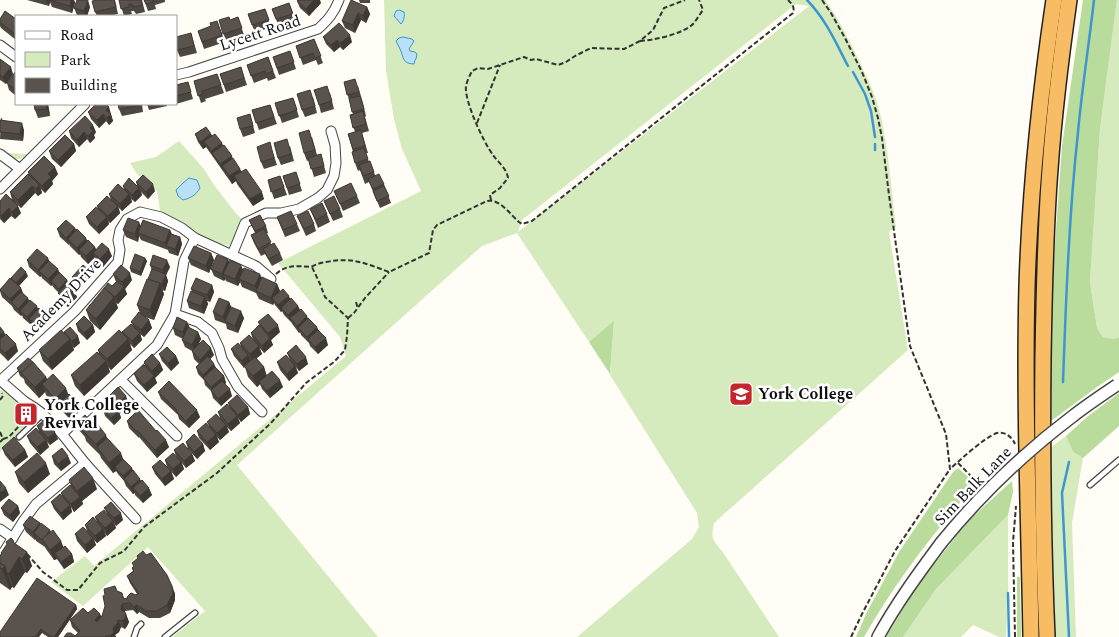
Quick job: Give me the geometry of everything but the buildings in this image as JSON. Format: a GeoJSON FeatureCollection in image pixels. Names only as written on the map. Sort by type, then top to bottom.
{"type":"FeatureCollection","features":[{"type":"Feature","properties":{"kind":"highway"},"geometry":{"type":"LineString","coordinates":[[1031,637],[1026,418],[1027,285],[1041,103],[1054,0]]}},
{"type":"Feature","properties":{"kind":"highway"},"geometry":{"type":"LineString","coordinates":[[1048,637],[1044,563],[1042,419],[1044,289],[1050,168],[1070,0]]}},
{"type":"Feature","properties":{"kind":"street","name":"Lycett Road"},"geometry":{"type":"LineString","coordinates":[[178,75],[318,29],[330,18],[339,0]]}},
{"type":"Feature","properties":{"kind":"street"},"geometry":{"type":"LineString","coordinates":[[0,45],[15,56]]}},
{"type":"Feature","properties":{"kind":"street"},"geometry":{"type":"LineString","coordinates":[[0,189],[82,105]]}},
{"type":"Feature","properties":{"kind":"street"},"geometry":{"type":"LineString","coordinates":[[232,255],[245,223],[266,213],[282,213],[299,209],[318,198],[327,190],[334,176],[336,163],[331,131]]}},
{"type":"Feature","properties":{"kind":"street"},"geometry":{"type":"LineString","coordinates":[[0,154],[20,168]]}},
{"type":"Feature","properties":{"kind":"street","name":"Academy Drive"},"geometry":{"type":"LineString","coordinates":[[1,381],[75,311],[118,262],[120,230],[127,220],[140,212],[161,216],[195,238],[256,266],[271,278]]}},
{"type":"Feature","properties":{"kind":"street"},"geometry":{"type":"LineString","coordinates":[[62,434],[157,345],[175,314],[184,261],[195,238]]}},
{"type":"Feature","properties":{"kind":"street"},"geometry":{"type":"LineString","coordinates":[[175,314],[198,322],[212,333],[222,359],[238,387],[262,412]]}},
{"type":"Feature","properties":{"kind":"street"},"geometry":{"type":"LineString","coordinates":[[121,380],[177,436]]}},
{"type":"Feature","properties":{"kind":"street"},"geometry":{"type":"LineString","coordinates":[[1,381],[18,397],[43,414],[136,519]]}},
{"type":"Feature","properties":{"kind":"street","name":"Sim Balk Lane"},"geometry":{"type":"LineString","coordinates":[[878,637],[890,614],[941,543],[987,491],[1035,446],[1074,415],[1118,385]]}},
{"type":"Feature","properties":{"kind":"street"},"geometry":{"type":"LineString","coordinates":[[0,558],[36,504],[85,463]]}},
{"type":"Feature","properties":{"kind":"street"},"geometry":{"type":"LineString","coordinates":[[0,529],[13,538]]}},
{"type":"Feature","properties":{"kind":"lane"},"geometry":{"type":"LineString","coordinates":[[19,437],[43,414]]}},
{"type":"Feature","properties":{"kind":"lane"},"geometry":{"type":"LineString","coordinates":[[1090,485],[1119,460]]}},
{"type":"Feature","properties":{"kind":"lane"},"geometry":{"type":"LineString","coordinates":[[164,637],[195,613]]}},
{"type":"Feature","properties":{"kind":"lane"},"geometry":{"type":"LineString","coordinates":[[134,637],[137,628],[142,624]]}},
{"type":"Feature","properties":{"kind":"path"},"geometry":{"type":"LineString","coordinates":[[491,200],[490,195],[500,188],[508,178],[508,173],[492,154],[481,135],[469,103],[466,87],[472,71],[478,68],[488,69],[524,57],[558,65],[591,48],[624,49],[640,41],[653,30],[664,8],[685,0]]}},
{"type":"Feature","properties":{"kind":"path"},"geometry":{"type":"LineString","coordinates":[[640,41],[652,40],[676,33],[693,24],[703,10],[699,0]]}},
{"type":"Feature","properties":{"kind":"path"},"geometry":{"type":"LineString","coordinates":[[26,553],[43,572],[67,590],[78,590],[100,563],[124,551],[144,527],[217,472],[272,423],[306,383],[334,362],[345,350],[348,318],[358,309],[388,272],[430,253],[433,230],[436,225],[491,200],[498,202],[522,224],[532,221],[793,13],[794,9],[788,0]]}},
{"type":"Feature","properties":{"kind":"path"},"geometry":{"type":"LineString","coordinates":[[822,0],[845,38],[862,72],[878,118],[910,346],[946,434],[950,469]]}},
{"type":"Feature","properties":{"kind":"path"},"geometry":{"type":"LineString","coordinates":[[477,123],[500,65]]}},
{"type":"Feature","properties":{"kind":"path"},"geometry":{"type":"LineString","coordinates":[[271,278],[286,267],[294,265],[311,267],[322,262],[335,260],[363,262],[388,272]]}},
{"type":"Feature","properties":{"kind":"path"},"geometry":{"type":"LineString","coordinates":[[311,267],[325,297],[348,318]]}},
{"type":"Feature","properties":{"kind":"path"},"geometry":{"type":"LineString","coordinates":[[356,302],[358,309]]}},
{"type":"Feature","properties":{"kind":"path"},"geometry":{"type":"LineString","coordinates":[[0,442],[9,437],[36,408]]}},
{"type":"Feature","properties":{"kind":"path"},"geometry":{"type":"LineString","coordinates":[[0,432],[3,439]]}},
{"type":"Feature","properties":{"kind":"path"},"geometry":{"type":"LineString","coordinates":[[851,637],[895,551],[950,469],[984,440],[997,433],[1006,433],[1013,439],[1017,448]]}},
{"type":"Feature","properties":{"kind":"path"},"geometry":{"type":"LineString","coordinates":[[958,463],[980,485]]}},
{"type":"Feature","properties":{"kind":"path"},"geometry":{"type":"LineString","coordinates":[[1015,637],[1013,542],[1016,502]]}},
{"type":"Feature","properties":{"kind":"green space"},"geometry":{"type":"Polygon","coordinates":[[[384,0],[825,0],[854,50],[880,113],[888,156],[896,227],[889,232],[908,350],[714,523],[714,541],[779,637],[577,637],[692,539],[699,527],[697,513],[610,375],[614,322],[589,342],[517,233],[482,246],[237,465],[378,637],[172,637],[205,611],[148,547],[83,606],[51,582],[85,556],[94,566],[346,356],[340,337],[278,263],[421,191],[402,149],[394,119],[386,71],[384,0]],[[796,4],[522,220],[518,232],[809,6],[796,4]]]}},
{"type":"Feature","properties":{"kind":"green space"},"geometry":{"type":"Polygon","coordinates":[[[1083,0],[1117,0],[1100,129],[1090,282],[1097,328],[1103,337],[1114,339],[1119,337],[1119,372],[1051,421],[1051,301],[1062,146],[1083,0]]]}},
{"type":"Feature","properties":{"kind":"green space"},"geometry":{"type":"Polygon","coordinates":[[[1117,0],[1119,0],[1119,337],[1114,339],[1103,337],[1097,328],[1090,282],[1100,129],[1117,0]]]}},
{"type":"Feature","properties":{"kind":"green space"},"geometry":{"type":"Polygon","coordinates":[[[179,141],[204,169],[214,185],[245,223],[235,247],[195,238],[161,217],[157,191],[137,174],[130,163],[156,157],[179,141]]]}},
{"type":"Feature","properties":{"kind":"green space"},"geometry":{"type":"Polygon","coordinates":[[[33,148],[35,150],[21,159],[17,159],[13,158],[0,149],[6,153],[28,154],[33,148]]]}},
{"type":"Feature","properties":{"kind":"green space"},"geometry":{"type":"Polygon","coordinates":[[[614,321],[610,374],[589,342],[614,321]]]}},
{"type":"Feature","properties":{"kind":"green space"},"geometry":{"type":"Polygon","coordinates":[[[0,390],[15,396],[38,413],[0,452],[0,390]]]}},
{"type":"Feature","properties":{"kind":"green space"},"geometry":{"type":"Polygon","coordinates":[[[1119,393],[1119,426],[1083,458],[1073,452],[1066,436],[1087,417],[1119,393]]]}},
{"type":"Feature","properties":{"kind":"green space"},"geometry":{"type":"Polygon","coordinates":[[[1066,436],[1073,452],[1083,458],[1072,523],[1076,637],[1055,637],[1050,448],[1066,436]]]}},
{"type":"Feature","properties":{"kind":"green space"},"geometry":{"type":"Polygon","coordinates":[[[958,468],[976,484],[916,558],[889,596],[864,637],[856,637],[899,552],[953,472],[958,468]]]}},
{"type":"Feature","properties":{"kind":"green space"},"geometry":{"type":"Polygon","coordinates":[[[1012,481],[1013,492],[1008,515],[936,589],[903,637],[886,637],[917,586],[969,520],[1012,481]]]}},
{"type":"Feature","properties":{"kind":"green space"},"geometry":{"type":"Polygon","coordinates":[[[1008,515],[1006,637],[999,637],[973,625],[961,637],[903,637],[936,589],[1008,515]]]}},
{"type":"Feature","properties":{"kind":"green space"},"geometry":{"type":"Polygon","coordinates":[[[1017,577],[1020,577],[1021,637],[1017,637],[1017,577]]]}},
{"type":"Feature","properties":{"kind":"water"},"geometry":{"type":"Polygon","coordinates":[[[396,11],[404,12],[404,20],[401,24],[394,16],[396,11]]]}},
{"type":"Feature","properties":{"kind":"water"},"geometry":{"type":"Polygon","coordinates":[[[403,37],[414,41],[409,49],[417,54],[414,64],[407,63],[404,60],[396,42],[399,38],[403,37]]]}},
{"type":"Feature","properties":{"kind":"water"},"geometry":{"type":"Polygon","coordinates":[[[189,178],[197,180],[200,188],[193,196],[183,200],[178,196],[176,190],[189,178]]]}},
{"type":"Feature","properties":{"kind":"waterway"},"geometry":{"type":"LineString","coordinates":[[807,0],[825,23],[848,66]]}},
{"type":"Feature","properties":{"kind":"waterway"},"geometry":{"type":"LineString","coordinates":[[1063,382],[1072,194],[1094,0]]}},
{"type":"Feature","properties":{"kind":"waterway"},"geometry":{"type":"LineString","coordinates":[[853,72],[865,94],[871,111],[875,137]]}},
{"type":"Feature","properties":{"kind":"waterway"},"geometry":{"type":"LineString","coordinates":[[875,144],[875,150]]}},
{"type":"Feature","properties":{"kind":"waterway"},"geometry":{"type":"LineString","coordinates":[[1069,462],[1062,493],[1069,637]]}},
{"type":"Feature","properties":{"kind":"waterway"},"geometry":{"type":"LineString","coordinates":[[1008,593],[1009,637]]}},
{"type":"Feature","properties":{"kind":"place","name":"York College"},"geometry":{"type":"Point","coordinates":[741,394]}},
{"type":"Feature","properties":{"kind":"place","name":"York College Revival"},"geometry":{"type":"Point","coordinates":[26,414]}}]}
